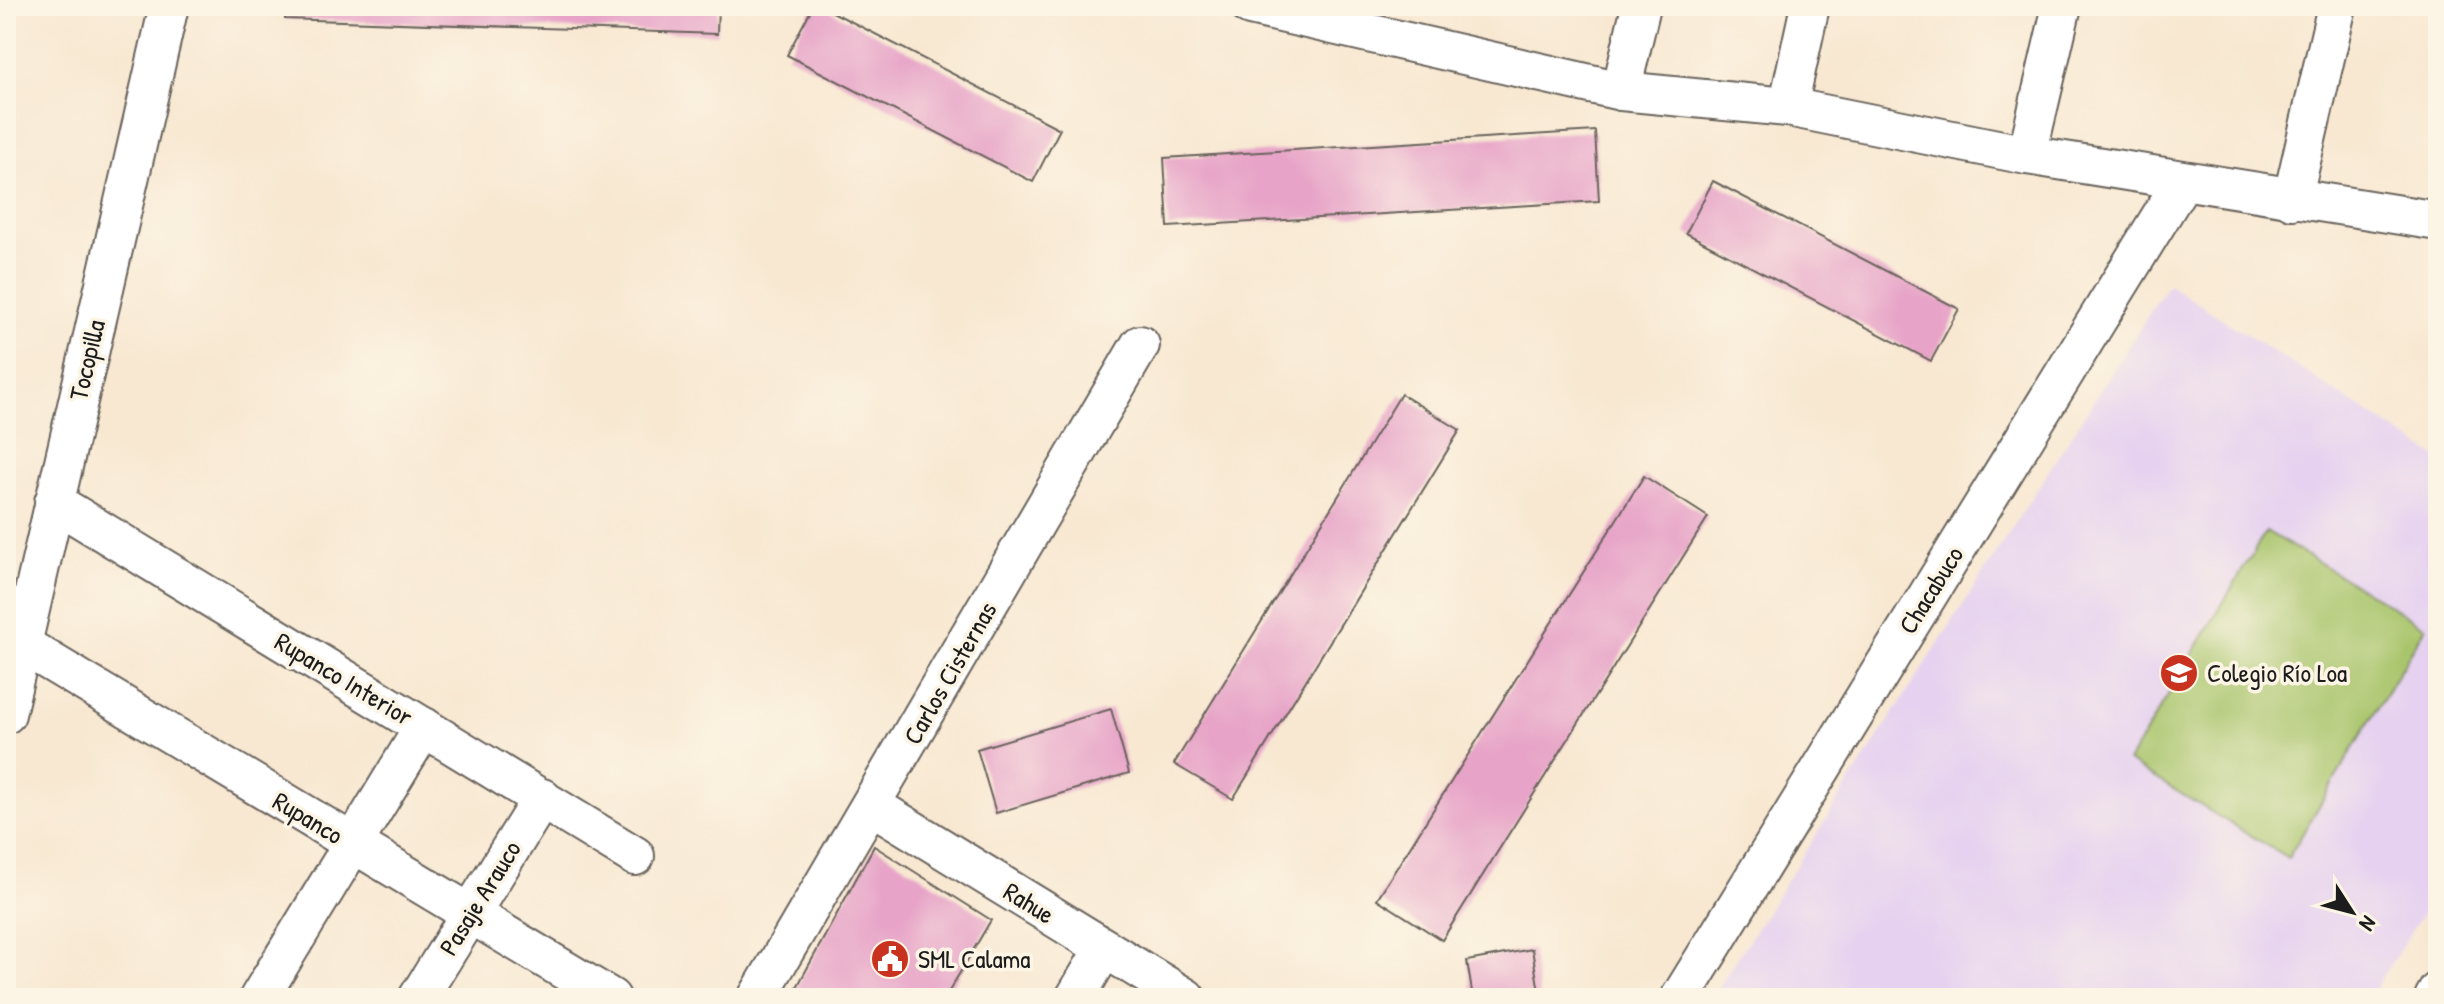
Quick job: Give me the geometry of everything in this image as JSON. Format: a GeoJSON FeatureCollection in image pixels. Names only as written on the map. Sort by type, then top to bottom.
{"type":"FeatureCollection","features":[{"type":"Feature","properties":{"kind":"street","name":"Tocopilla"},"geometry":{"type":"LineString","coordinates":[[6,714],[14,640],[54,502],[169,6]]}},
{"type":"Feature","properties":{"kind":"street"},"geometry":{"type":"LineString","coordinates":[[1250,6],[1621,91],[1788,107],[2027,155],[2292,200],[2438,221]]}},
{"type":"Feature","properties":{"kind":"street"},"geometry":{"type":"LineString","coordinates":[[1621,91],[1641,6]]}},
{"type":"Feature","properties":{"kind":"street"},"geometry":{"type":"LineString","coordinates":[[1788,107],[1810,6]]}},
{"type":"Feature","properties":{"kind":"street"},"geometry":{"type":"LineString","coordinates":[[2027,155],[2062,6]]}},
{"type":"Feature","properties":{"kind":"street"},"geometry":{"type":"LineString","coordinates":[[2292,200],[2337,6]]}},
{"type":"Feature","properties":{"kind":"street","name":"Chacabuco"},"geometry":{"type":"LineString","coordinates":[[1680,998],[2182,182]]}},
{"type":"Feature","properties":{"kind":"street","name":"Carlos Cisternas"},"geometry":{"type":"LineString","coordinates":[[757,998],[873,806],[1140,345]]}},
{"type":"Feature","properties":{"kind":"street","name":"Rupanco Interior"},"geometry":{"type":"LineString","coordinates":[[54,502],[635,856]]}},
{"type":"Feature","properties":{"kind":"street","name":"Rupanco"},"geometry":{"type":"LineString","coordinates":[[14,640],[611,998]]}},
{"type":"Feature","properties":{"kind":"street"},"geometry":{"type":"LineString","coordinates":[[259,998],[424,727]]}},
{"type":"Feature","properties":{"kind":"street","name":"Pasaje Arauco"},"geometry":{"type":"LineString","coordinates":[[418,998],[542,798]]}},
{"type":"Feature","properties":{"kind":"street","name":"Rahue"},"geometry":{"type":"LineString","coordinates":[[873,806],[1186,998]]}},
{"type":"Feature","properties":{"kind":"street"},"geometry":{"type":"LineString","coordinates":[[1075,998],[1104,949]]}},
{"type":"Feature","properties":{"kind":"street"},"geometry":{"type":"LineString","coordinates":[[2434,998],[2438,991]]}},
{"type":"Feature","properties":{"kind":"shaded area","name":"Colegio Río Loa"},"geometry":{"type":"Polygon","coordinates":[[[2168,284],[2438,458],[2438,889],[2369,998],[1712,998],[2168,284]]]}},
{"type":"Feature","properties":{"kind":"green space"},"geometry":{"type":"Polygon","coordinates":[[[2266,531],[2426,627],[2288,858],[2128,762],[2266,531]]]}},
{"type":"Feature","properties":{"kind":"building"},"geometry":{"type":"Polygon","coordinates":[[[286,6],[718,6],[717,34],[285,19],[286,6]]]}},
{"type":"Feature","properties":{"kind":"building"},"geometry":{"type":"Polygon","coordinates":[[[813,6],[821,6],[1060,129],[1033,182],[787,55],[813,6]]]}},
{"type":"Feature","properties":{"kind":"building"},"geometry":{"type":"Polygon","coordinates":[[[1595,131],[1599,201],[1168,227],[1164,158],[1595,131]]]}},
{"type":"Feature","properties":{"kind":"building"},"geometry":{"type":"Polygon","coordinates":[[[1713,181],[1959,309],[1931,361],[1686,233],[1713,181]]]}},
{"type":"Feature","properties":{"kind":"building"},"geometry":{"type":"Polygon","coordinates":[[[1401,394],[1460,430],[1233,799],[1174,764],[1401,394]]]}},
{"type":"Feature","properties":{"kind":"building"},"geometry":{"type":"Polygon","coordinates":[[[1644,476],[1708,517],[1442,940],[1377,899],[1644,476]]]}},
{"type":"Feature","properties":{"kind":"building"},"geometry":{"type":"Polygon","coordinates":[[[1111,709],[1129,773],[996,813],[977,749],[1111,709]]]}},
{"type":"Feature","properties":{"kind":"building","name":"SML Calama"},"geometry":{"type":"Polygon","coordinates":[[[874,846],[991,920],[945,998],[791,998],[874,846]]]}},
{"type":"Feature","properties":{"kind":"building"},"geometry":{"type":"Polygon","coordinates":[[[1532,949],[1540,998],[1473,998],[1467,961],[1532,949]]]}},
{"type":"Feature","properties":{"kind":"place","name":"Colegio Río Loa"},"geometry":{"type":"Point","coordinates":[2179,673]}},
{"type":"Feature","properties":{"kind":"place","name":"SML Calama"},"geometry":{"type":"Point","coordinates":[890,959]}}]}
